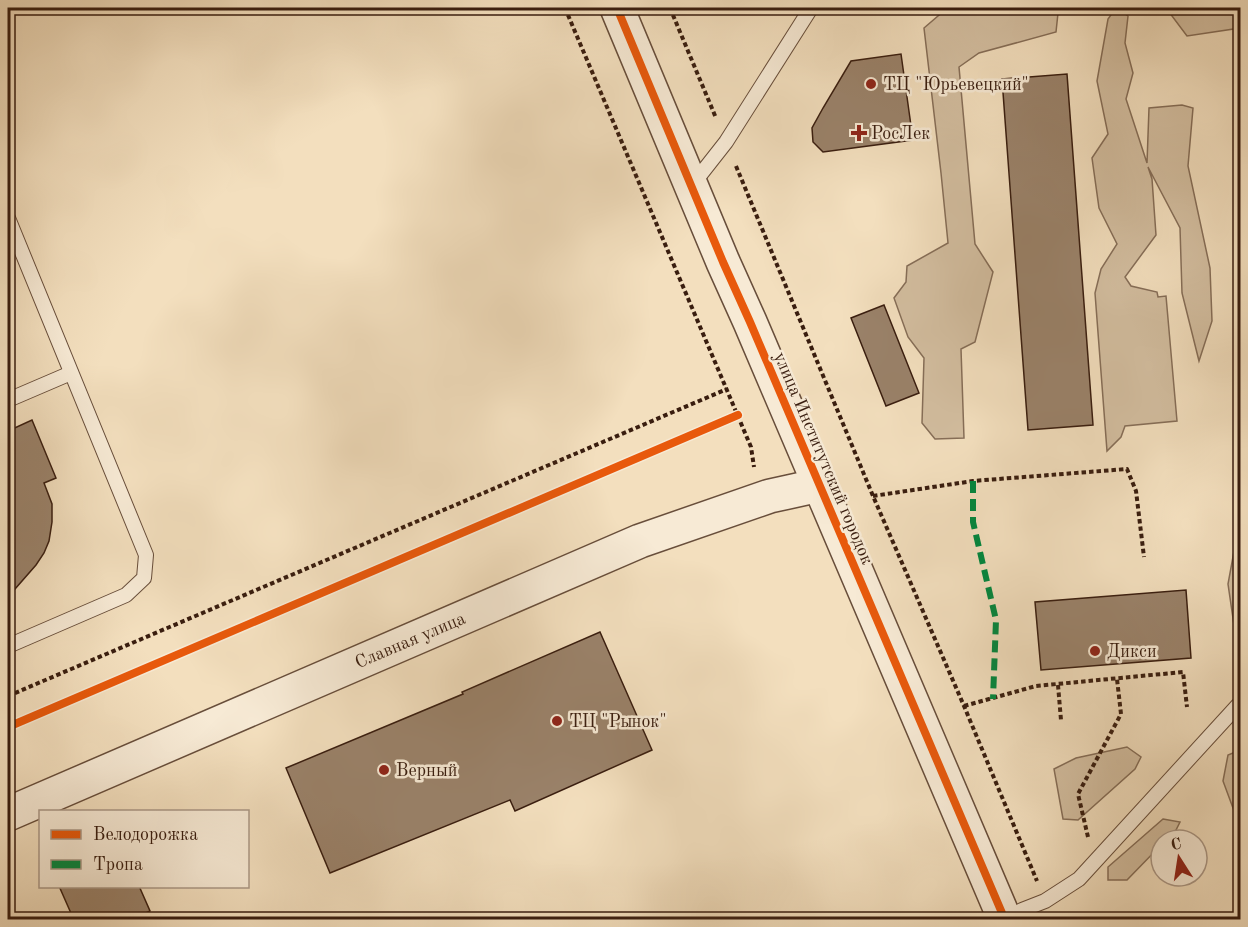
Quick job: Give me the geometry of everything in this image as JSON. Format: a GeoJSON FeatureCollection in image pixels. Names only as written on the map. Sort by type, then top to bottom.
{"type":"FeatureCollection","features":[{"type":"Feature","properties":{"kind":"street","name":"улица Институтский городок"},"geometry":{"type":"LineString","coordinates":[[617,8],[723,262],[1005,919]]}},
{"type":"Feature","properties":{"kind":"street","name":"Славная улица"},"geometry":{"type":"LineString","coordinates":[[8,814],[640,541],[770,496],[820,486]]}},
{"type":"Feature","properties":{"kind":"lane"},"geometry":{"type":"LineString","coordinates":[[692,186],[726,142],[811,8]]}},
{"type":"Feature","properties":{"kind":"lane"},"geometry":{"type":"LineString","coordinates":[[8,219],[146,555],[144,578],[126,595],[8,646]]}},
{"type":"Feature","properties":{"kind":"lane"},"geometry":{"type":"LineString","coordinates":[[8,400],[71,373]]}},
{"type":"Feature","properties":{"kind":"lane"},"geometry":{"type":"LineString","coordinates":[[1005,919],[1045,901],[1078,879],[1240,703]]}},
{"type":"Feature","properties":{"kind":"path"},"geometry":{"type":"LineString","coordinates":[[565,8],[738,415],[751,447],[754,470]]}},
{"type":"Feature","properties":{"kind":"path"},"geometry":{"type":"LineString","coordinates":[[670,8],[1045,901]]}},
{"type":"Feature","properties":{"kind":"path"},"geometry":{"type":"LineString","coordinates":[[8,696],[727,389]]}},
{"type":"Feature","properties":{"kind":"path"},"geometry":{"type":"LineString","coordinates":[[727,420],[738,415]]}},
{"type":"Feature","properties":{"kind":"path"},"geometry":{"type":"LineString","coordinates":[[873,496],[973,481],[1127,469],[1136,491],[1144,557]]}},
{"type":"Feature","properties":{"kind":"path"},"geometry":{"type":"LineString","coordinates":[[964,706],[1036,686],[1183,672],[1187,707]]}},
{"type":"Feature","properties":{"kind":"path"},"geometry":{"type":"LineString","coordinates":[[1088,841],[1078,794],[1121,714],[1117,679]]}},
{"type":"Feature","properties":{"kind":"path"},"geometry":{"type":"LineString","coordinates":[[1058,685],[1061,720]]}},
{"type":"Feature","properties":{"kind":"shaded area"},"geometry":{"type":"Polygon","coordinates":[[[1053,8],[1058,13],[1056,32],[979,53],[959,67],[975,244],[993,272],[975,342],[961,349],[964,438],[935,439],[922,423],[924,358],[908,337],[894,298],[906,282],[907,266],[948,243],[924,28],[945,10],[1053,8]]]}},
{"type":"Feature","properties":{"kind":"shaded area"},"geometry":{"type":"Polygon","coordinates":[[[1116,8],[1128,16],[1125,43],[1133,73],[1126,99],[1147,163],[1149,108],[1182,105],[1193,108],[1188,166],[1210,268],[1212,321],[1199,361],[1182,293],[1180,228],[1148,167],[1152,179],[1156,235],[1125,277],[1131,286],[1157,292],[1158,297],[1166,296],[1177,421],[1125,426],[1121,437],[1107,451],[1095,293],[1101,269],[1117,244],[1099,208],[1092,158],[1108,134],[1097,81],[1108,19],[1116,8]]]}},
{"type":"Feature","properties":{"kind":"shaded area"},"geometry":{"type":"Polygon","coordinates":[[[1166,8],[1240,8],[1240,28],[1187,36],[1166,8]]]}},
{"type":"Feature","properties":{"kind":"shaded area"},"geometry":{"type":"Polygon","coordinates":[[[1240,498],[1240,643],[1236,639],[1228,584],[1237,535],[1234,502],[1240,498]]]}},
{"type":"Feature","properties":{"kind":"shaded area"},"geometry":{"type":"Polygon","coordinates":[[[1127,747],[1141,757],[1135,769],[1078,820],[1063,819],[1054,769],[1076,758],[1127,747]]]}},
{"type":"Feature","properties":{"kind":"shaded area"},"geometry":{"type":"Polygon","coordinates":[[[1240,750],[1240,827],[1223,781],[1228,755],[1240,750]]]}},
{"type":"Feature","properties":{"kind":"shaded area"},"geometry":{"type":"Polygon","coordinates":[[[1163,819],[1180,822],[1177,828],[1153,828],[1163,819]]]}},
{"type":"Feature","properties":{"kind":"shaded area"},"geometry":{"type":"Polygon","coordinates":[[[1149,831],[1149,857],[1127,880],[1108,880],[1108,867],[1149,831]]]}},
{"type":"Feature","properties":{"kind":"building","name":"ТЦ \"Юрьевецкий\""},"geometry":{"type":"Polygon","coordinates":[[[901,54],[913,140],[823,152],[813,142],[812,128],[851,61],[901,54]]]}},
{"type":"Feature","properties":{"kind":"building"},"geometry":{"type":"Polygon","coordinates":[[[1067,74],[1093,425],[1028,430],[1002,79],[1067,74]]]}},
{"type":"Feature","properties":{"kind":"building"},"geometry":{"type":"Polygon","coordinates":[[[884,305],[919,393],[886,406],[851,318],[884,305]]]}},
{"type":"Feature","properties":{"kind":"building"},"geometry":{"type":"Polygon","coordinates":[[[32,420],[56,478],[44,483],[52,504],[52,522],[49,541],[44,553],[8,597],[8,431],[32,420]]]}},
{"type":"Feature","properties":{"kind":"building"},"geometry":{"type":"Polygon","coordinates":[[[1186,590],[1191,658],[1041,670],[1035,602],[1186,590]]]}},
{"type":"Feature","properties":{"kind":"building"},"geometry":{"type":"Polygon","coordinates":[[[600,632],[652,750],[515,811],[510,800],[330,873],[286,768],[463,694],[462,692],[600,632]]]}},
{"type":"Feature","properties":{"kind":"building"},"geometry":{"type":"Polygon","coordinates":[[[60,888],[140,888],[150,911],[131,920],[74,920],[60,888]]]}},
{"type":"Feature","properties":{"kind":"marked path"},"geometry":{"type":"LineString","coordinates":[[973,481],[973,522],[996,620],[993,699]]}},
{"type":"Feature","properties":{"kind":"cycle path"},"geometry":{"type":"LineString","coordinates":[[617,8],[723,262],[1005,920]]}},
{"type":"Feature","properties":{"kind":"cycle path"},"geometry":{"type":"LineString","coordinates":[[8,727],[738,415]]}},
{"type":"Feature","properties":{"kind":"place","name":"ТЦ \"Юрьевецкий\""},"geometry":{"type":"Point","coordinates":[871,84]}},
{"type":"Feature","properties":{"kind":"place","name":"РосЛек"},"geometry":{"type":"Point","coordinates":[859,133]}},
{"type":"Feature","properties":{"kind":"place","name":"Дикси"},"geometry":{"type":"Point","coordinates":[1095,651]}},
{"type":"Feature","properties":{"kind":"place","name":"ТЦ \"Рынок\""},"geometry":{"type":"Point","coordinates":[557,721]}},
{"type":"Feature","properties":{"kind":"place","name":"Верный"},"geometry":{"type":"Point","coordinates":[384,770]}}]}
